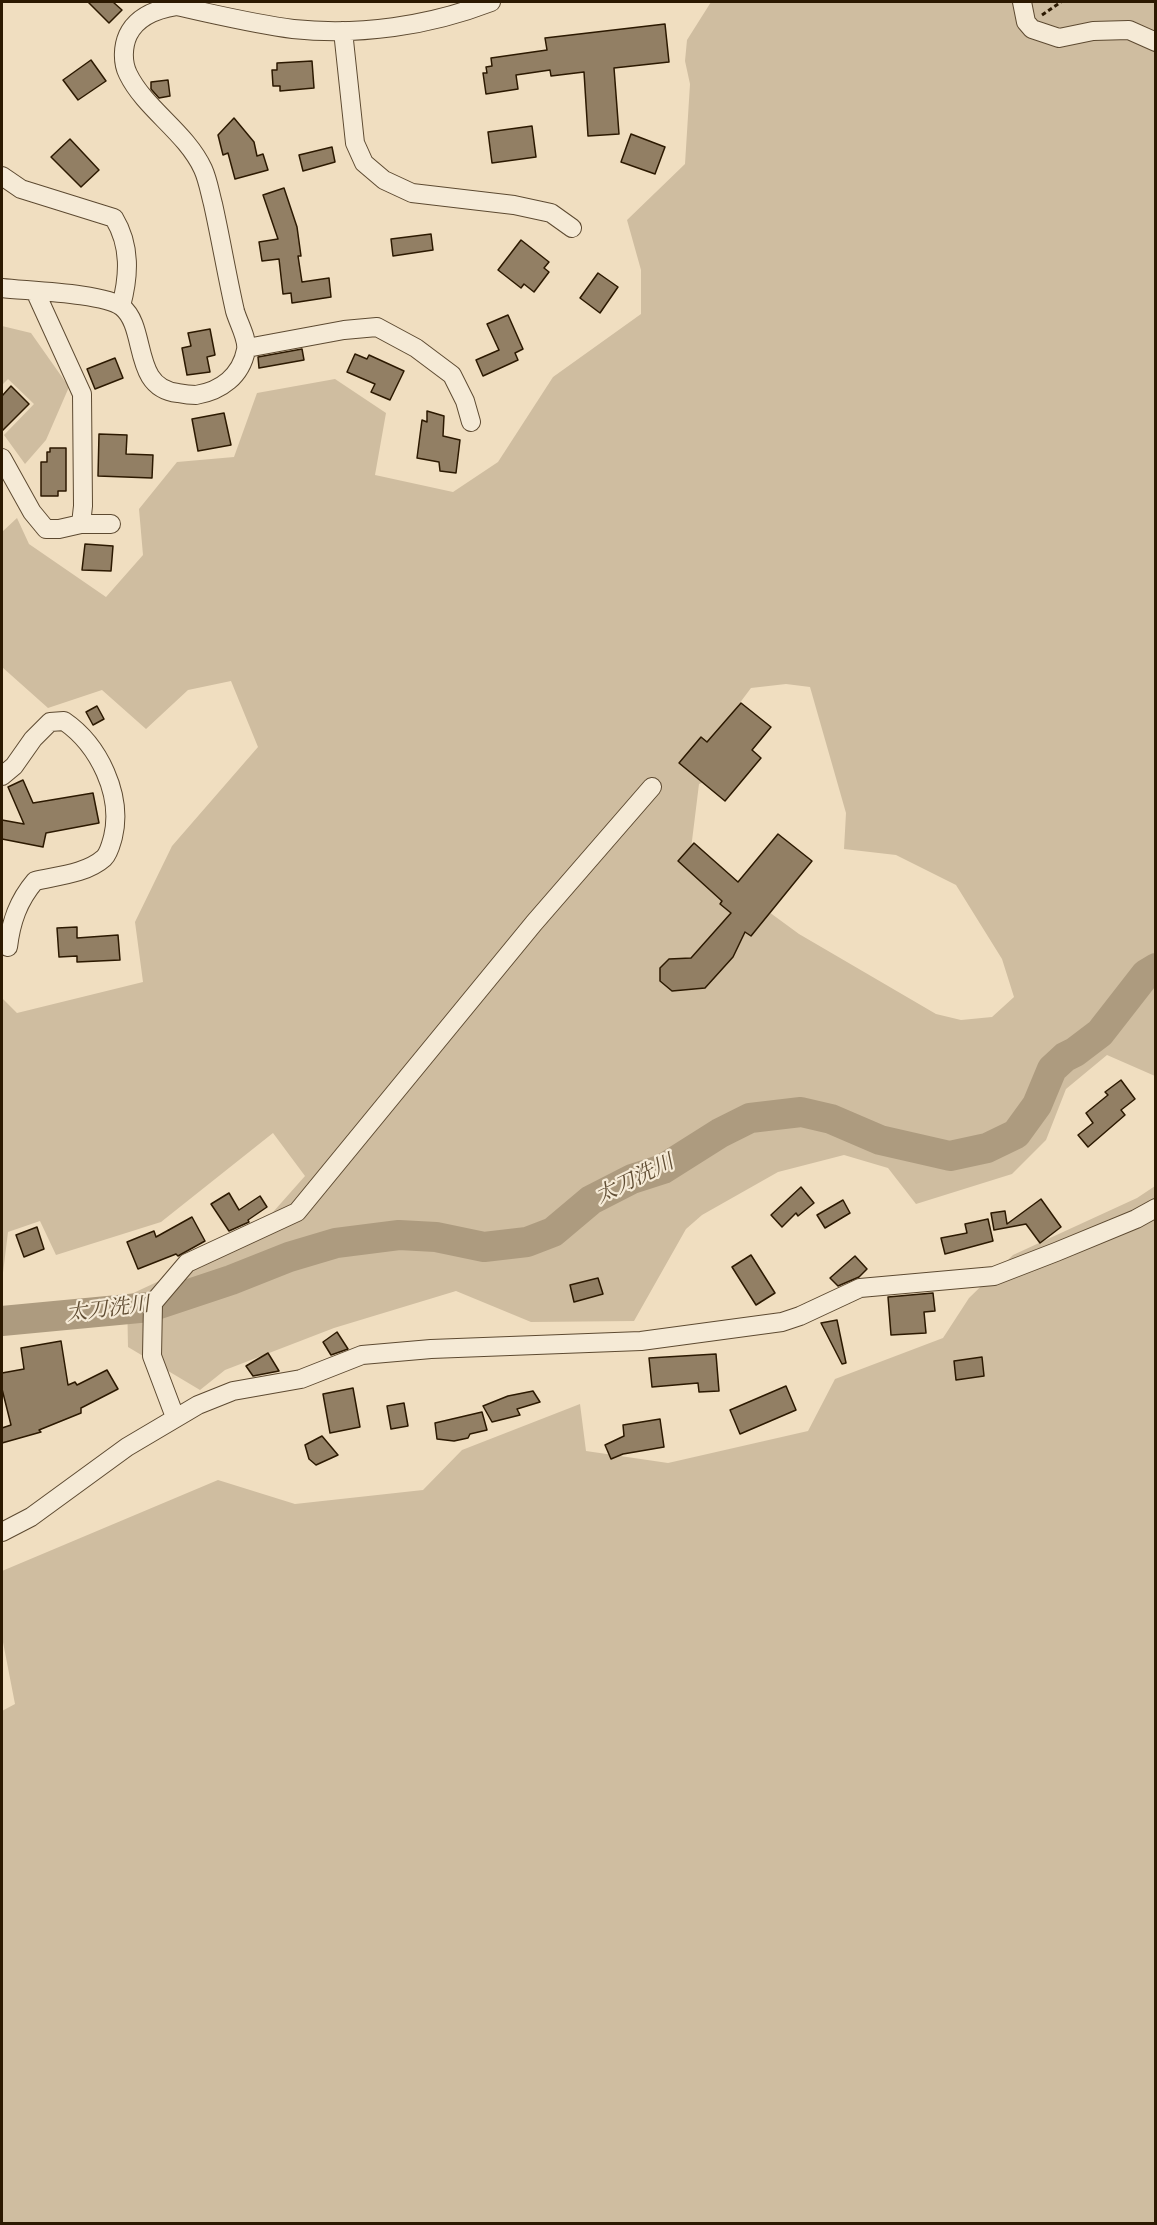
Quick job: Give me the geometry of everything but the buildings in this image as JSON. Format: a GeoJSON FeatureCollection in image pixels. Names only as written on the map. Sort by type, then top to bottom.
{"type":"FeatureCollection","features":[{"type":"Feature","properties":{"kind":"street"},"geometry":{"type":"LineString","coordinates":[[2,288],[88,297],[121,306],[130,317],[146,368],[154,382],[170,392],[195,395],[222,387],[238,372],[247,348],[236,312],[205,172],[194,151],[141,93],[127,73],[123,46],[133,25],[156,9],[176,6],[293,29],[343,31],[402,26],[465,12],[491,2]]}},
{"type":"Feature","properties":{"kind":"street"},"geometry":{"type":"LineString","coordinates":[[1022,2],[1026,22],[1032,29],[1059,38],[1093,31],[1129,30],[1155,42]]}},
{"type":"Feature","properties":{"kind":"street"},"geometry":{"type":"LineString","coordinates":[[343,31],[355,143],[364,163],[384,180],[412,193],[514,205],[551,213],[572,228]]}},
{"type":"Feature","properties":{"kind":"street"},"geometry":{"type":"LineString","coordinates":[[2,176],[21,189],[114,218],[126,249],[128,273],[121,306]]}},
{"type":"Feature","properties":{"kind":"street"},"geometry":{"type":"LineString","coordinates":[[35,291],[82,394],[83,506],[81,524]]}},
{"type":"Feature","properties":{"kind":"street"},"geometry":{"type":"LineString","coordinates":[[247,348],[344,330],[377,327],[416,348],[453,375],[465,401],[471,422]]}},
{"type":"Feature","properties":{"kind":"street"},"geometry":{"type":"LineString","coordinates":[[2,458],[32,512],[46,529],[59,529],[81,524],[111,524]]}},
{"type":"Feature","properties":{"kind":"street"},"geometry":{"type":"LineString","coordinates":[[2,776],[14,766],[33,739],[50,722],[64,721],[79,731],[92,748],[108,779],[115,807],[113,838],[111,847],[104,858],[85,868],[35,881],[16,909],[10,929],[8,948]]}},
{"type":"Feature","properties":{"kind":"street"},"geometry":{"type":"LineString","coordinates":[[175,1417],[152,1356],[153,1303],[187,1263],[297,1212],[534,923],[652,788]]}},
{"type":"Feature","properties":{"kind":"street"},"geometry":{"type":"LineString","coordinates":[[2,1532],[31,1517],[127,1447],[175,1417],[233,1391],[301,1379],[362,1355],[431,1349],[641,1341],[782,1322],[860,1288],[993,1276],[1136,1219],[1155,1208]]}},
{"type":"Feature","properties":{"kind":"shaded area"},"geometry":{"type":"Polygon","coordinates":[[[711,2],[1155,2],[1155,1076],[1107,1055],[1066,1089],[1046,1140],[1012,1174],[916,1204],[888,1168],[844,1155],[778,1172],[702,1215],[686,1229],[634,1321],[531,1322],[456,1291],[334,1328],[225,1370],[200,1390],[128,1347],[127,1296],[219,1253],[266,1220],[305,1176],[273,1133],[161,1222],[56,1255],[40,1221],[8,1232],[2,1281],[2,998],[17,1013],[143,982],[135,922],[172,846],[258,747],[231,681],[188,690],[146,729],[102,690],[48,708],[2,667],[2,532],[17,518],[29,544],[106,597],[143,555],[139,509],[177,462],[234,457],[257,393],[335,379],[386,413],[375,475],[453,492],[498,462],[553,377],[641,314],[641,270],[627,220],[685,164],[690,84],[685,61],[687,40],[711,2]],[[786,684],[751,688],[724,724],[729,772],[699,784],[689,865],[754,901],[799,934],[936,1014],[961,1020],[992,1017],[1014,997],[1002,959],[956,885],[896,855],[844,849],[846,813],[810,687],[786,684]]]}},
{"type":"Feature","properties":{"kind":"shaded area"},"geometry":{"type":"Polygon","coordinates":[[[2,326],[31,333],[69,387],[46,440],[25,464],[4,435],[34,404],[8,379],[2,385],[2,326]]]}},
{"type":"Feature","properties":{"kind":"shaded area"},"geometry":{"type":"Polygon","coordinates":[[[1155,1186],[1155,2223],[2,2223],[2,1711],[15,1704],[2,1637],[2,1571],[218,1480],[295,1504],[423,1490],[462,1450],[580,1404],[586,1451],[668,1463],[808,1431],[835,1379],[943,1338],[969,1298],[1013,1255],[1137,1198],[1155,1186]]]}},
{"type":"Feature","properties":{"kind":"waterway","name":"太刀洗川"},"geometry":{"type":"LineString","coordinates":[[2,1321],[150,1307],[231,1280],[289,1257],[336,1243],[399,1235],[436,1237],[484,1247],[527,1242],[553,1232],[591,1200],[632,1179],[663,1169],[720,1133],[750,1118],[801,1112],[831,1119],[880,1140],[950,1156],[987,1148],[1016,1134],[1037,1105],[1052,1069],[1100,1033],[1146,974],[1156,968]]}}]}
